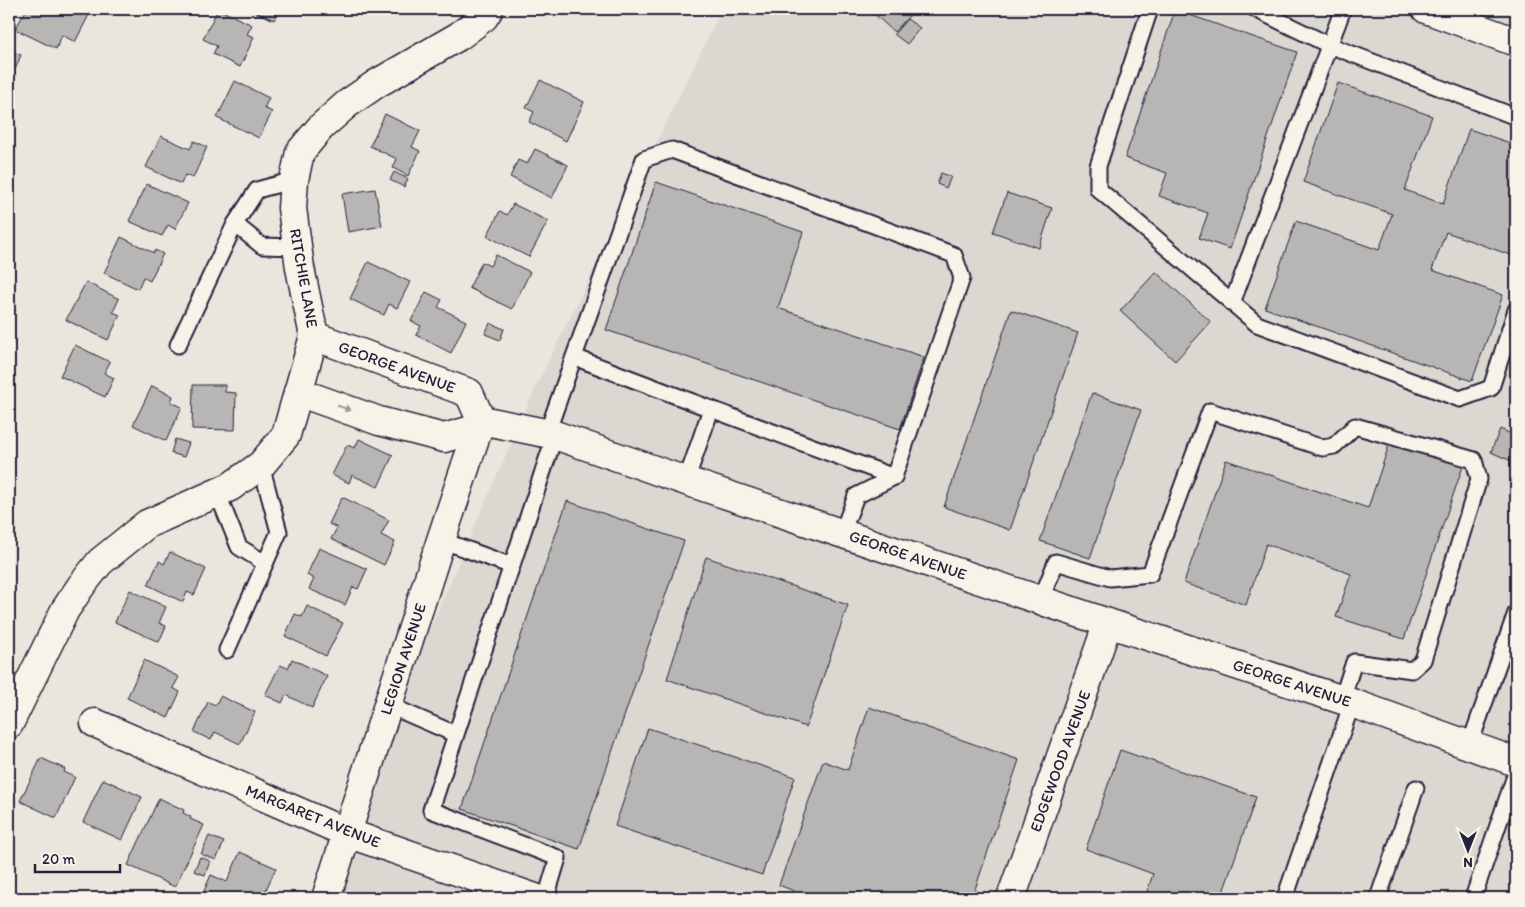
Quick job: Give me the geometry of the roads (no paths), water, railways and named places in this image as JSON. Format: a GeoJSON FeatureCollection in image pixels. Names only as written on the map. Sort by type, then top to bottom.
{"type":"FeatureCollection","features":[{"type":"Feature","properties":{"kind":"street","name":"RITCHIE LANE"},"geometry":{"type":"LineString","coordinates":[[9,724],[65,610],[100,562],[148,524],[230,487],[261,465],[286,435],[314,336],[300,268],[292,208],[294,180],[300,152],[321,127],[347,104],[376,84],[459,36],[484,17],[489,9]]}},
{"type":"Feature","properties":{"kind":"street"},"geometry":{"type":"LineString","coordinates":[[1438,11],[1516,42]]}},
{"type":"Feature","properties":{"kind":"street","name":"GEORGE AVENUE"},"geometry":{"type":"LineString","coordinates":[[314,336],[469,393],[480,424],[551,434],[1108,623],[1347,701],[1516,762]]}},
{"type":"Feature","properties":{"kind":"street"},"geometry":{"type":"LineString","coordinates":[[298,392],[379,420],[444,438],[480,424]]}},
{"type":"Feature","properties":{"kind":"street","name":"LEGION AVENUE"},"geometry":{"type":"LineString","coordinates":[[326,898],[480,424]]}},
{"type":"Feature","properties":{"kind":"street","name":"EDGEWOOD AVENUE"},"geometry":{"type":"LineString","coordinates":[[1011,898],[1108,623]]}},
{"type":"Feature","properties":{"kind":"street","name":"MARGARET AVENUE"},"geometry":{"type":"LineString","coordinates":[[95,723],[347,833],[535,898]]}},
{"type":"Feature","properties":{"kind":"lane"},"geometry":{"type":"LineString","coordinates":[[1150,9],[1098,166],[1098,189],[1257,324],[1460,399],[1491,388],[1516,310]]}},
{"type":"Feature","properties":{"kind":"lane"},"geometry":{"type":"LineString","coordinates":[[1254,9],[1329,45],[1516,117]]}},
{"type":"Feature","properties":{"kind":"lane"},"geometry":{"type":"LineString","coordinates":[[1232,303],[1343,9]]}},
{"type":"Feature","properties":{"kind":"lane"},"geometry":{"type":"LineString","coordinates":[[546,898],[558,858],[431,810],[512,566],[574,357],[644,159],[672,150],[954,255],[962,278],[894,477],[856,496],[842,533]]}},
{"type":"Feature","properties":{"kind":"lane"},"geometry":{"type":"LineString","coordinates":[[178,345],[235,224],[257,190],[294,180]]}},
{"type":"Feature","properties":{"kind":"lane"},"geometry":{"type":"LineString","coordinates":[[235,224],[262,246],[297,247]]}},
{"type":"Feature","properties":{"kind":"lane"},"geometry":{"type":"LineString","coordinates":[[574,357],[894,477]]}},
{"type":"Feature","properties":{"kind":"lane"},"geometry":{"type":"LineString","coordinates":[[686,481],[711,409]]}},
{"type":"Feature","properties":{"kind":"lane"},"geometry":{"type":"LineString","coordinates":[[1041,600],[1056,562],[1110,578],[1150,574],[1210,411],[1323,448],[1334,446],[1355,426],[1474,460],[1479,479],[1423,660],[1412,670],[1354,662],[1347,701],[1285,898]]}},
{"type":"Feature","properties":{"kind":"lane"},"geometry":{"type":"LineString","coordinates":[[227,650],[280,532],[261,465]]}},
{"type":"Feature","properties":{"kind":"lane"},"geometry":{"type":"LineString","coordinates":[[217,492],[239,547],[266,563]]}},
{"type":"Feature","properties":{"kind":"lane"},"geometry":{"type":"LineString","coordinates":[[441,540],[512,566]]}},
{"type":"Feature","properties":{"kind":"lane"},"geometry":{"type":"LineString","coordinates":[[1470,744],[1516,613]]}},
{"type":"Feature","properties":{"kind":"lane"},"geometry":{"type":"LineString","coordinates":[[388,705],[455,734]]}},
{"type":"Feature","properties":{"kind":"lane"},"geometry":{"type":"LineString","coordinates":[[1472,898],[1516,773]]}},
{"type":"Feature","properties":{"kind":"lane"},"geometry":{"type":"LineString","coordinates":[[1378,898],[1416,788]]}}]}
